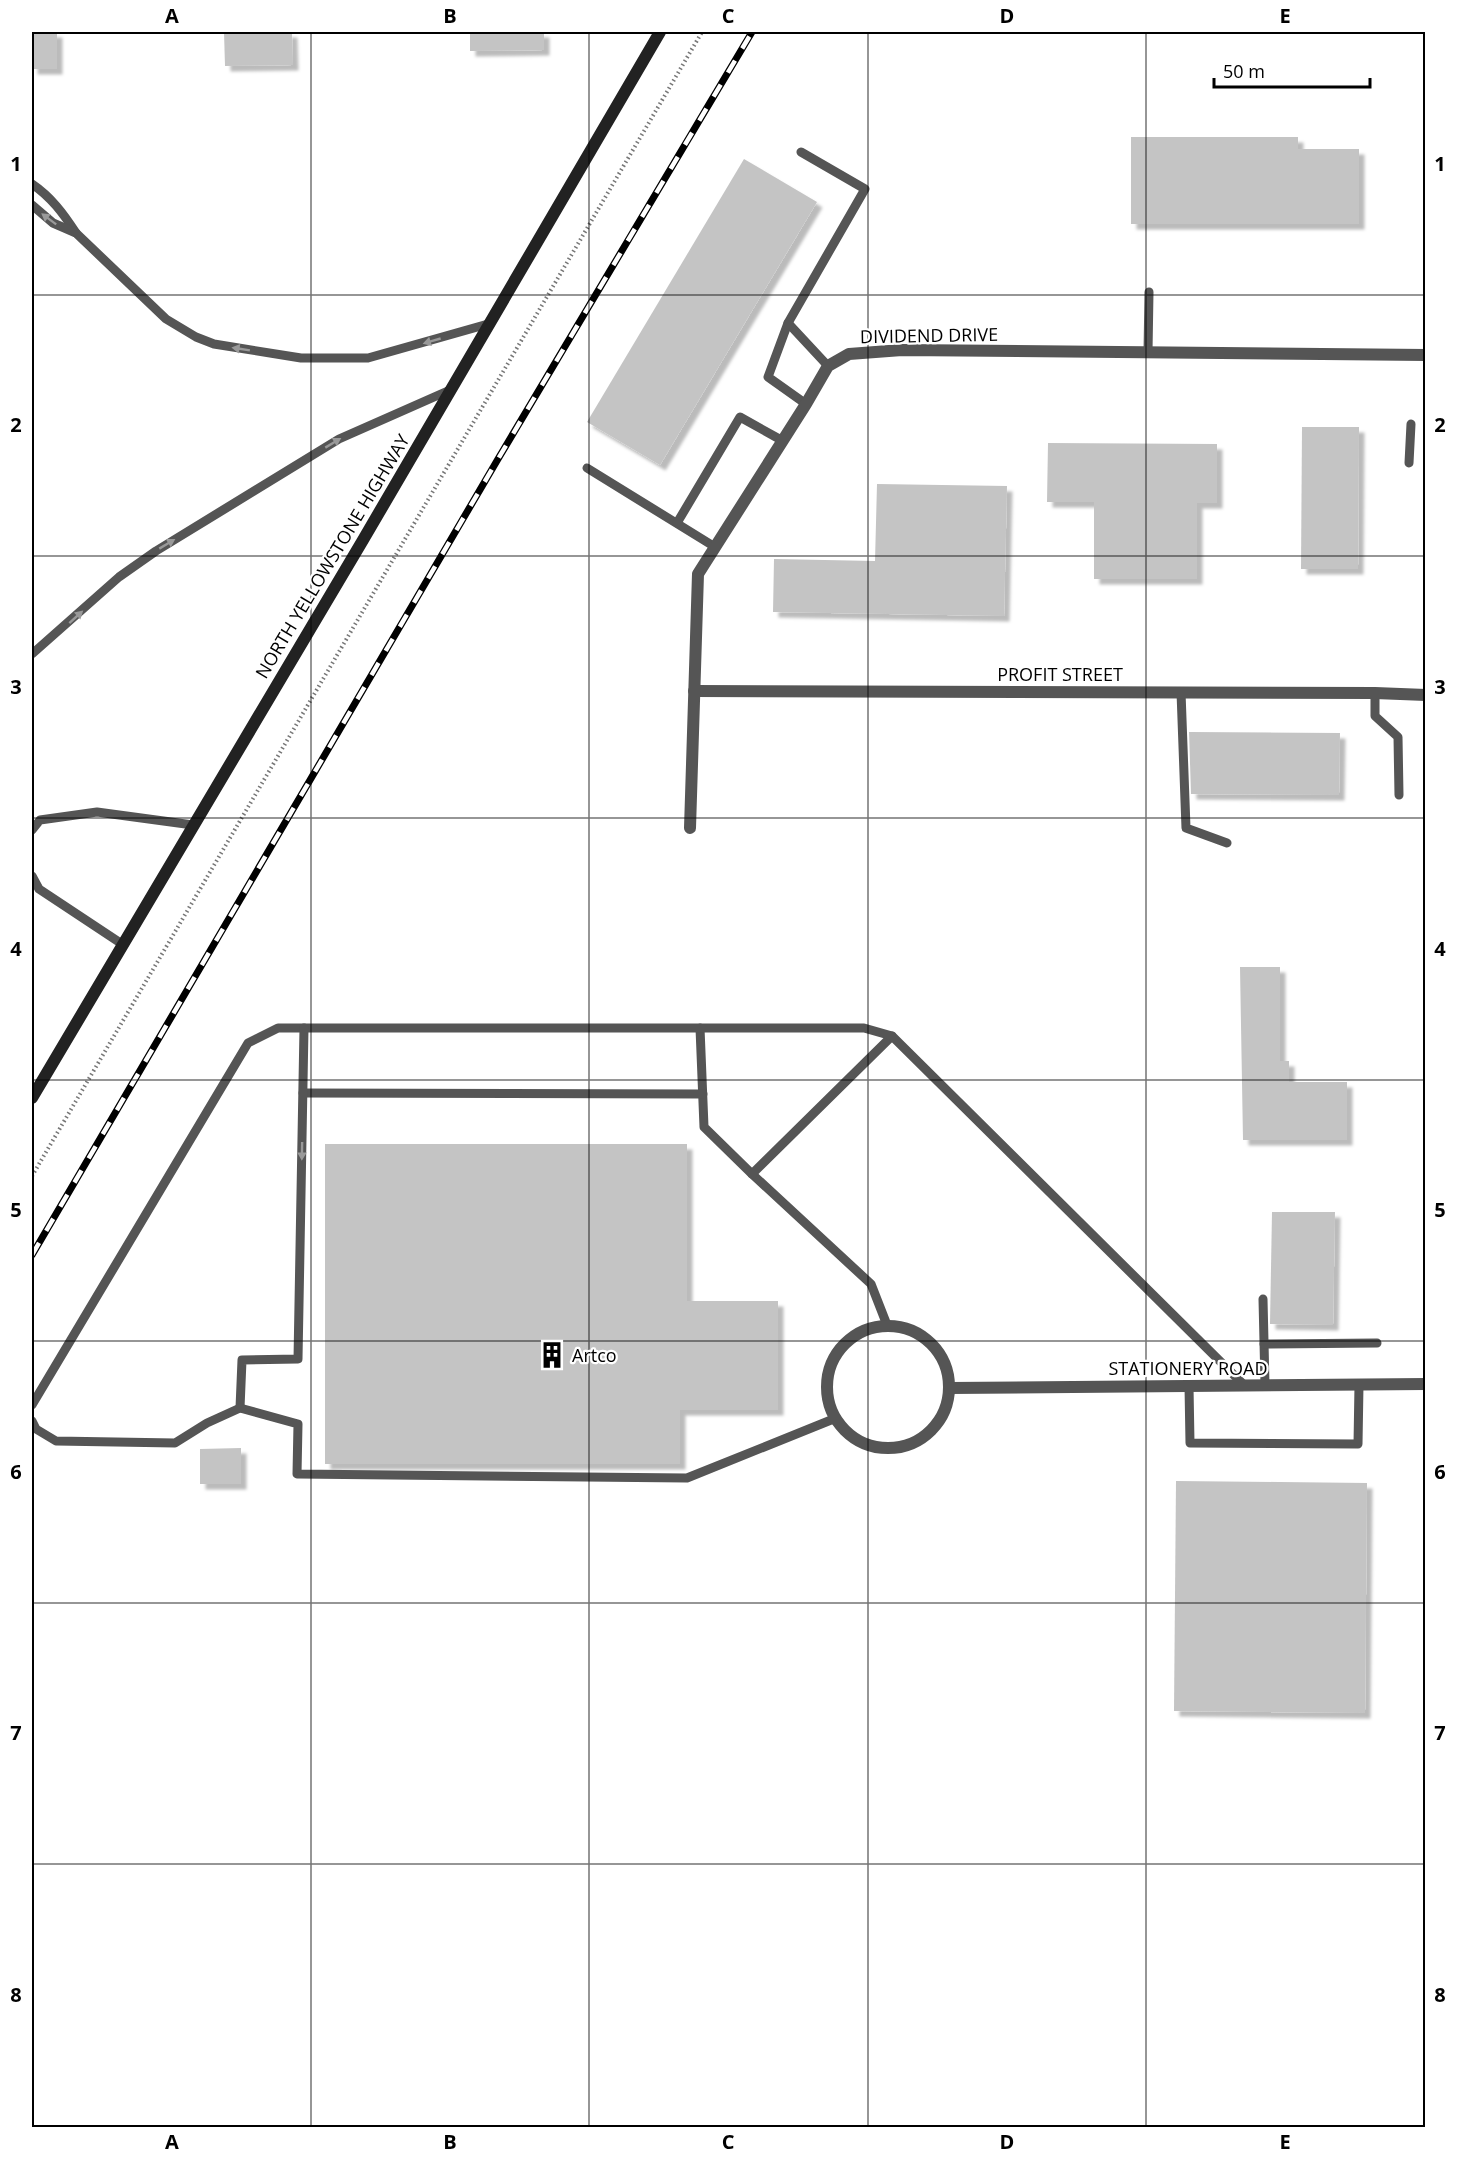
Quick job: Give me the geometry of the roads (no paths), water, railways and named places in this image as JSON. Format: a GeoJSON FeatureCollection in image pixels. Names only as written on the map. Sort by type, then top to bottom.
{"type":"FeatureCollection","features":[{"type":"Feature","properties":{"kind":"main road","name":"NORTH YELLOWSTONE HIGHWAY"},"geometry":{"type":"LineString","coordinates":[[32,1098],[660,32]]}},
{"type":"Feature","properties":{"kind":"street","name":"DIVIDEND DRIVE"},"geometry":{"type":"LineString","coordinates":[[828,366],[849,354],[902,350],[1425,355]]}},
{"type":"Feature","properties":{"kind":"street"},"geometry":{"type":"LineString","coordinates":[[690,828],[698,574],[828,366]]}},
{"type":"Feature","properties":{"kind":"street","name":"PROFIT STREET"},"geometry":{"type":"LineString","coordinates":[[694,691],[1425,695]]}},
{"type":"Feature","properties":{"kind":"street"},"geometry":{"type":"LineString","coordinates":[[887,1325],[907,1328],[925,1337],[939,1351],[947,1368],[950,1388],[946,1408],[935,1427],[919,1440],[900,1448],[879,1448],[859,1441],[842,1428],[831,1410],[826,1390],[828,1370],[837,1352],[850,1338],[868,1328],[887,1325]]}},
{"type":"Feature","properties":{"kind":"street","name":"STATIONERY ROAD"},"geometry":{"type":"LineString","coordinates":[[950,1388],[1425,1384]]}},
{"type":"Feature","properties":{"kind":"lane"},"geometry":{"type":"LineString","coordinates":[[801,152],[865,189],[788,323],[768,377],[806,404]]}},
{"type":"Feature","properties":{"kind":"lane"},"geometry":{"type":"LineString","coordinates":[[32,184],[45,193],[76,233],[166,319],[196,337],[214,344],[301,358],[368,358],[488,324]]}},
{"type":"Feature","properties":{"kind":"lane"},"geometry":{"type":"LineString","coordinates":[[32,205],[53,223],[76,233]]}},
{"type":"Feature","properties":{"kind":"lane"},"geometry":{"type":"LineString","coordinates":[[1148,352],[1149,292]]}},
{"type":"Feature","properties":{"kind":"lane"},"geometry":{"type":"LineString","coordinates":[[788,323],[828,366]]}},
{"type":"Feature","properties":{"kind":"lane"},"geometry":{"type":"LineString","coordinates":[[32,654],[119,578],[156,551],[339,439],[450,390]]}},
{"type":"Feature","properties":{"kind":"lane"},"geometry":{"type":"LineString","coordinates":[[677,523],[740,417],[783,441]]}},
{"type":"Feature","properties":{"kind":"lane"},"geometry":{"type":"LineString","coordinates":[[1409,463],[1411,424]]}},
{"type":"Feature","properties":{"kind":"lane"},"geometry":{"type":"LineString","coordinates":[[587,468],[715,547]]}},
{"type":"Feature","properties":{"kind":"lane"},"geometry":{"type":"LineString","coordinates":[[1181,692],[1186,828],[1227,843]]}},
{"type":"Feature","properties":{"kind":"lane"},"geometry":{"type":"LineString","coordinates":[[1375,693],[1375,716],[1398,737],[1399,795]]}},
{"type":"Feature","properties":{"kind":"lane"},"geometry":{"type":"LineString","coordinates":[[32,830],[40,820],[97,812],[193,825]]}},
{"type":"Feature","properties":{"kind":"lane"},"geometry":{"type":"LineString","coordinates":[[32,876],[39,889],[122,944]]}},
{"type":"Feature","properties":{"kind":"lane"},"geometry":{"type":"LineString","coordinates":[[32,1405],[248,1043],[278,1028],[864,1028],[892,1036],[1244,1385]]}},
{"type":"Feature","properties":{"kind":"lane"},"geometry":{"type":"LineString","coordinates":[[240,1407],[242,1360],[298,1359],[304,1028]]}},
{"type":"Feature","properties":{"kind":"lane"},"geometry":{"type":"LineString","coordinates":[[700,1028],[704,1127],[871,1284],[887,1325]]}},
{"type":"Feature","properties":{"kind":"lane"},"geometry":{"type":"LineString","coordinates":[[752,1174],[892,1036]]}},
{"type":"Feature","properties":{"kind":"lane"},"geometry":{"type":"LineString","coordinates":[[303,1092],[703,1094]]}},
{"type":"Feature","properties":{"kind":"lane"},"geometry":{"type":"LineString","coordinates":[[1263,1299],[1265,1385]]}},
{"type":"Feature","properties":{"kind":"lane"},"geometry":{"type":"LineString","coordinates":[[1264,1344],[1377,1343]]}},
{"type":"Feature","properties":{"kind":"lane"},"geometry":{"type":"LineString","coordinates":[[1189,1386],[1190,1443],[1358,1444],[1359,1385]]}},
{"type":"Feature","properties":{"kind":"lane"},"geometry":{"type":"LineString","coordinates":[[32,1421],[36,1429],[56,1441],[175,1443],[240,1407],[298,1424],[297,1474],[687,1478],[836,1418]]}},
{"type":"Feature","properties":{"kind":"railway"},"geometry":{"type":"LineString","coordinates":[[32,1255],[498,459],[752,32]]}},
{"type":"Feature","properties":{"kind":"place","name":"Artco"},"geometry":{"type":"Point","coordinates":[552,1355]}}]}
